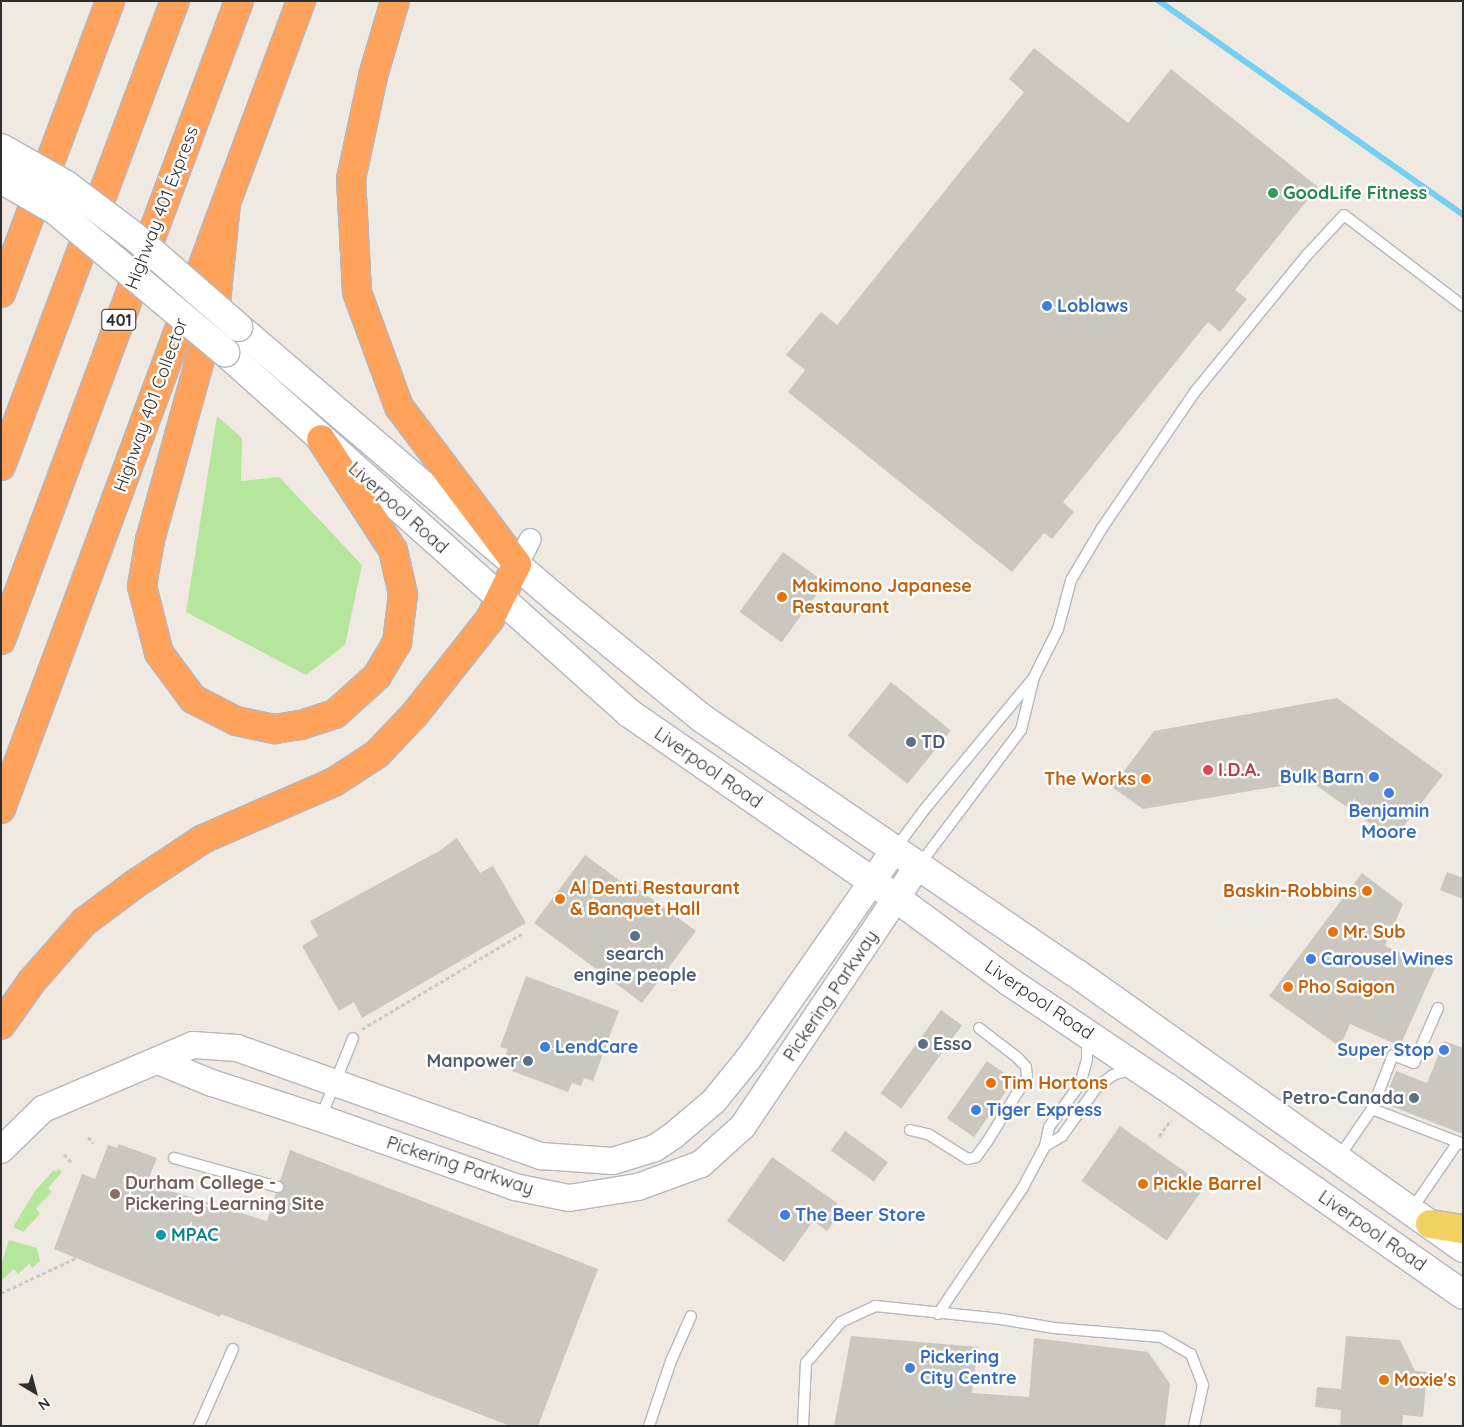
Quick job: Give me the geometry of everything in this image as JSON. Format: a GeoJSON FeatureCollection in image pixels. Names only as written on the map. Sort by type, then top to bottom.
{"type":"FeatureCollection","features":[{"type":"Feature","properties":{"kind":"highway"},"geometry":{"type":"LineString","coordinates":[[1,293],[110,1]]}},
{"type":"Feature","properties":{"kind":"highway"},"geometry":{"type":"LineString","coordinates":[[1,466],[175,1]]}},
{"type":"Feature","properties":{"kind":"highway","name":"Highway 401 Express"},"geometry":{"type":"LineString","coordinates":[[1,640],[239,1]]}},
{"type":"Feature","properties":{"kind":"highway","name":"Highway 401 Collector"},"geometry":{"type":"LineString","coordinates":[[1,809],[301,1]]}},
{"type":"Feature","properties":{"kind":"highway"},"geometry":{"type":"LineString","coordinates":[[1,1025],[32,981],[84,922],[135,884],[203,839],[334,782],[377,754],[421,706],[490,619],[517,564],[399,407],[357,292],[351,179],[373,76],[395,1]]}},
{"type":"Feature","properties":{"kind":"highway"},"geometry":{"type":"LineString","coordinates":[[226,203],[216,302],[150,540],[142,586],[159,653],[193,699],[236,721],[275,729],[301,726],[336,714],[377,676],[397,643],[403,594],[393,550],[321,439]]}},
{"type":"Feature","properties":{"kind":"main road","name":"Liverpool Road"},"geometry":{"type":"LineString","coordinates":[[1,148],[66,185],[112,220],[517,564],[703,719],[1076,974],[1463,1248]]}},
{"type":"Feature","properties":{"kind":"main road","name":"Liverpool Road"},"geometry":{"type":"LineString","coordinates":[[1,179],[55,210],[225,352],[629,713],[896,898],[1010,982],[1087,1032],[1463,1295]]}},
{"type":"Feature","properties":{"kind":"main road"},"geometry":{"type":"LineString","coordinates":[[1421,1217],[1463,1228]]}},
{"type":"Feature","properties":{"kind":"street"},"geometry":{"type":"LineString","coordinates":[[517,564],[530,540]]}},
{"type":"Feature","properties":{"kind":"street","name":"Pickering Parkway"},"geometry":{"type":"LineString","coordinates":[[1,1150],[43,1109],[193,1045],[237,1048],[541,1156],[613,1161],[655,1148],[674,1135],[714,1101],[749,1058],[895,849]]}},
{"type":"Feature","properties":{"kind":"street","name":"Pickering Parkway"},"geometry":{"type":"LineString","coordinates":[[158,1061],[212,1083],[320,1118],[515,1187],[569,1198],[638,1187],[701,1164],[743,1126],[918,867]]}},
{"type":"Feature","properties":{"kind":"lane"},"geometry":{"type":"LineString","coordinates":[[918,867],[1021,730],[1034,677],[1058,629],[1071,580],[1133,481],[1194,393],[1307,255],[1344,215],[1463,306]]}},
{"type":"Feature","properties":{"kind":"lane"},"geometry":{"type":"LineString","coordinates":[[895,849],[937,794],[1034,677]]}},
{"type":"Feature","properties":{"kind":"lane"},"geometry":{"type":"LineString","coordinates":[[1338,1158],[1372,1109],[1393,1055],[1414,1063],[1438,1008]]}},
{"type":"Feature","properties":{"kind":"lane"},"geometry":{"type":"LineString","coordinates":[[910,1130],[928,1134],[968,1159],[976,1157],[987,1142],[1027,1077],[1026,1067],[1018,1058],[979,1028]]}},
{"type":"Feature","properties":{"kind":"lane"},"geometry":{"type":"LineString","coordinates":[[938,1314],[1022,1188],[1045,1146],[1049,1128],[1080,1084],[1086,1059],[1087,1032]]}},
{"type":"Feature","properties":{"kind":"lane"},"geometry":{"type":"LineString","coordinates":[[320,1118],[356,1035]]}},
{"type":"Feature","properties":{"kind":"lane"},"geometry":{"type":"LineString","coordinates":[[1045,1146],[1062,1136],[1097,1087],[1113,1075],[1137,1067]]}},
{"type":"Feature","properties":{"kind":"lane"},"geometry":{"type":"LineString","coordinates":[[1372,1109],[1460,1143],[1421,1217]]}},
{"type":"Feature","properties":{"kind":"lane"},"geometry":{"type":"LineString","coordinates":[[174,1158],[278,1187]]}},
{"type":"Feature","properties":{"kind":"lane"},"geometry":{"type":"LineString","coordinates":[[802,1426],[806,1362],[841,1322],[875,1306],[1001,1319],[1054,1328],[1161,1337],[1191,1354],[1203,1384],[1194,1426]]}},
{"type":"Feature","properties":{"kind":"lane"},"geometry":{"type":"LineString","coordinates":[[649,1426],[671,1361],[691,1316]]}},
{"type":"Feature","properties":{"kind":"lane"},"geometry":{"type":"LineString","coordinates":[[199,1426],[233,1349]]}},
{"type":"Feature","properties":{"kind":"path"},"geometry":{"type":"LineString","coordinates":[[356,1035],[523,933]]}},
{"type":"Feature","properties":{"kind":"path"},"geometry":{"type":"LineString","coordinates":[[1159,1136],[1171,1120]]}},
{"type":"Feature","properties":{"kind":"path"},"geometry":{"type":"LineString","coordinates":[[88,1137],[93,1143]]}},
{"type":"Feature","properties":{"kind":"path"},"geometry":{"type":"LineString","coordinates":[[64,1154],[72,1163]]}},
{"type":"Feature","properties":{"kind":"path"},"geometry":{"type":"LineString","coordinates":[[1,1293],[76,1258]]}},
{"type":"Feature","properties":{"kind":"green space"},"geometry":{"type":"Polygon","coordinates":[[[217,416],[242,438],[241,481],[279,477],[362,565],[345,645],[306,675],[186,612],[217,416]]]}},
{"type":"Feature","properties":{"kind":"green space"},"geometry":{"type":"Polygon","coordinates":[[[59,1169],[62,1172],[48,1188],[52,1192],[36,1208],[40,1214],[23,1232],[13,1227],[34,1192],[54,1170],[56,1172],[59,1169]]]}},
{"type":"Feature","properties":{"kind":"green space"},"geometry":{"type":"Polygon","coordinates":[[[9,1240],[37,1248],[40,1261],[32,1268],[29,1264],[18,1274],[14,1269],[1,1281],[1,1265],[9,1240]]]}},
{"type":"Feature","properties":{"kind":"building","name":"Loblaws"},"geometry":{"type":"Polygon","coordinates":[[[1034,48],[1128,123],[1171,69],[1318,187],[1235,290],[1247,299],[1220,332],[1208,322],[1063,502],[1074,512],[1052,539],[1044,533],[1012,572],[788,392],[805,370],[786,355],[821,312],[837,325],[1024,92],[1009,79],[1034,48]]]}},
{"type":"Feature","properties":{"kind":"building","name":"Makimono Japanese Restaurant"},"geometry":{"type":"Polygon","coordinates":[[[783,552],[825,583],[782,642],[740,612],[783,552]]]}},
{"type":"Feature","properties":{"kind":"building"},"geometry":{"type":"Polygon","coordinates":[[[891,682],[951,730],[907,784],[848,736],[891,682]]]}},
{"type":"Feature","properties":{"kind":"building"},"geometry":{"type":"Polygon","coordinates":[[[1337,698],[1443,775],[1393,840],[1310,781],[1143,809],[1112,787],[1154,731],[1337,698]]]}},
{"type":"Feature","properties":{"kind":"building"},"geometry":{"type":"Polygon","coordinates":[[[457,838],[480,873],[493,866],[526,923],[362,1018],[354,1002],[339,1011],[302,946],[318,936],[310,921],[439,851],[457,838]]]}},
{"type":"Feature","properties":{"kind":"building"},"geometry":{"type":"Polygon","coordinates":[[[585,855],[623,883],[626,880],[696,931],[642,1003],[534,923],[585,855]]]}},
{"type":"Feature","properties":{"kind":"building"},"geometry":{"type":"Polygon","coordinates":[[[1447,872],[1463,878],[1463,899],[1440,890],[1447,872]]]}},
{"type":"Feature","properties":{"kind":"building"},"geometry":{"type":"Polygon","coordinates":[[[1362,873],[1403,904],[1385,946],[1435,968],[1400,1046],[1350,1024],[1340,1047],[1269,996],[1362,873]]]}},
{"type":"Feature","properties":{"kind":"building"},"geometry":{"type":"Polygon","coordinates":[[[526,976],[619,1011],[593,1081],[584,1078],[581,1086],[572,1083],[568,1092],[512,1071],[515,1062],[504,1058],[508,1049],[500,1047],[526,976]]]}},
{"type":"Feature","properties":{"kind":"building"},"geometry":{"type":"Polygon","coordinates":[[[941,1010],[962,1025],[901,1109],[880,1093],[941,1010]]]}},
{"type":"Feature","properties":{"kind":"building"},"geometry":{"type":"Polygon","coordinates":[[[1444,1041],[1463,1048],[1463,1134],[1383,1103],[1396,1071],[1427,1083],[1444,1041]]]}},
{"type":"Feature","properties":{"kind":"building"},"geometry":{"type":"Polygon","coordinates":[[[987,1061],[1014,1080],[974,1137],[947,1118],[987,1061]]]}},
{"type":"Feature","properties":{"kind":"building","name":"Pickle Barrel"},"geometry":{"type":"Polygon","coordinates":[[[1120,1126],[1205,1186],[1167,1241],[1082,1181],[1120,1126]]]}},
{"type":"Feature","properties":{"kind":"building"},"geometry":{"type":"Polygon","coordinates":[[[845,1131],[888,1162],[874,1182],[831,1150],[845,1131]]]}},
{"type":"Feature","properties":{"kind":"building"},"geometry":{"type":"Polygon","coordinates":[[[119,1144],[157,1158],[148,1180],[171,1191],[267,1221],[276,1194],[284,1189],[284,1185],[280,1181],[290,1150],[598,1269],[538,1426],[510,1426],[221,1314],[220,1317],[54,1249],[82,1174],[95,1179],[108,1145],[117,1148],[119,1144]]]}},
{"type":"Feature","properties":{"kind":"building","name":"The Beer Store"},"geometry":{"type":"Polygon","coordinates":[[[772,1157],[844,1208],[827,1231],[813,1221],[784,1262],[727,1221],[772,1157]]]}},
{"type":"Feature","properties":{"kind":"building","name":"Pickering City Centre"},"geometry":{"type":"Polygon","coordinates":[[[851,1336],[978,1347],[972,1393],[1029,1397],[1034,1338],[1148,1352],[1170,1384],[1165,1426],[834,1426],[851,1336]]]}},
{"type":"Feature","properties":{"kind":"building","name":"Moxie's"},"geometry":{"type":"Polygon","coordinates":[[[1346,1336],[1400,1340],[1415,1371],[1427,1372],[1423,1417],[1403,1415],[1402,1426],[1340,1426],[1341,1410],[1315,1407],[1317,1387],[1341,1389],[1346,1336]]]}},
{"type":"Feature","properties":{"kind":"waterway"},"geometry":{"type":"LineString","coordinates":[[1159,1],[1463,215]]}},
{"type":"Feature","properties":{"kind":"place","name":"GoodLife Fitness"},"geometry":{"type":"Point","coordinates":[1273,193]}},
{"type":"Feature","properties":{"kind":"place","name":"Loblaws"},"geometry":{"type":"Point","coordinates":[1047,306]}},
{"type":"Feature","properties":{"kind":"place","name":"Makimono Japanese Restaurant"},"geometry":{"type":"Point","coordinates":[782,597]}},
{"type":"Feature","properties":{"kind":"place","name":"TD"},"geometry":{"type":"Point","coordinates":[911,742]}},
{"type":"Feature","properties":{"kind":"place","name":"I.D.A."},"geometry":{"type":"Point","coordinates":[1208,770]}},
{"type":"Feature","properties":{"kind":"place","name":"Bulk Barn"},"geometry":{"type":"Point","coordinates":[1374,777]}},
{"type":"Feature","properties":{"kind":"place","name":"The Works"},"geometry":{"type":"Point","coordinates":[1146,779]}},
{"type":"Feature","properties":{"kind":"place","name":"Benjamin Moore"},"geometry":{"type":"Point","coordinates":[1389,793]}},
{"type":"Feature","properties":{"kind":"place","name":"Baskin-Robbins"},"geometry":{"type":"Point","coordinates":[1367,891]}},
{"type":"Feature","properties":{"kind":"place","name":"Al Denti Restaurant & Banquet Hall"},"geometry":{"type":"Point","coordinates":[560,899]}},
{"type":"Feature","properties":{"kind":"place","name":"Mr. Sub"},"geometry":{"type":"Point","coordinates":[1333,932]}},
{"type":"Feature","properties":{"kind":"place","name":"search engine people"},"geometry":{"type":"Point","coordinates":[635,936]}},
{"type":"Feature","properties":{"kind":"place","name":"Carousel Wines"},"geometry":{"type":"Point","coordinates":[1311,959]}},
{"type":"Feature","properties":{"kind":"place","name":"Pho Saigon"},"geometry":{"type":"Point","coordinates":[1288,987]}},
{"type":"Feature","properties":{"kind":"place","name":"Esso"},"geometry":{"type":"Point","coordinates":[923,1044]}},
{"type":"Feature","properties":{"kind":"place","name":"LendCare"},"geometry":{"type":"Point","coordinates":[545,1047]}},
{"type":"Feature","properties":{"kind":"place","name":"Super Stop"},"geometry":{"type":"Point","coordinates":[1444,1050]}},
{"type":"Feature","properties":{"kind":"place","name":"Manpower"},"geometry":{"type":"Point","coordinates":[528,1061]}},
{"type":"Feature","properties":{"kind":"place","name":"Tim Hortons"},"geometry":{"type":"Point","coordinates":[991,1083]}},
{"type":"Feature","properties":{"kind":"place","name":"Petro-Canada"},"geometry":{"type":"Point","coordinates":[1414,1098]}},
{"type":"Feature","properties":{"kind":"place","name":"Tiger Express"},"geometry":{"type":"Point","coordinates":[976,1110]}},
{"type":"Feature","properties":{"kind":"place","name":"Pickle Barrel"},"geometry":{"type":"Point","coordinates":[1143,1184]}},
{"type":"Feature","properties":{"kind":"place","name":"Durham College - Pickering Learning Site"},"geometry":{"type":"Point","coordinates":[115,1194]}},
{"type":"Feature","properties":{"kind":"place","name":"The Beer Store"},"geometry":{"type":"Point","coordinates":[785,1215]}},
{"type":"Feature","properties":{"kind":"place","name":"MPAC"},"geometry":{"type":"Point","coordinates":[161,1235]}},
{"type":"Feature","properties":{"kind":"place","name":"Pickering City Centre"},"geometry":{"type":"Point","coordinates":[910,1368]}},
{"type":"Feature","properties":{"kind":"place","name":"Moxie's"},"geometry":{"type":"Point","coordinates":[1384,1380]}}]}
